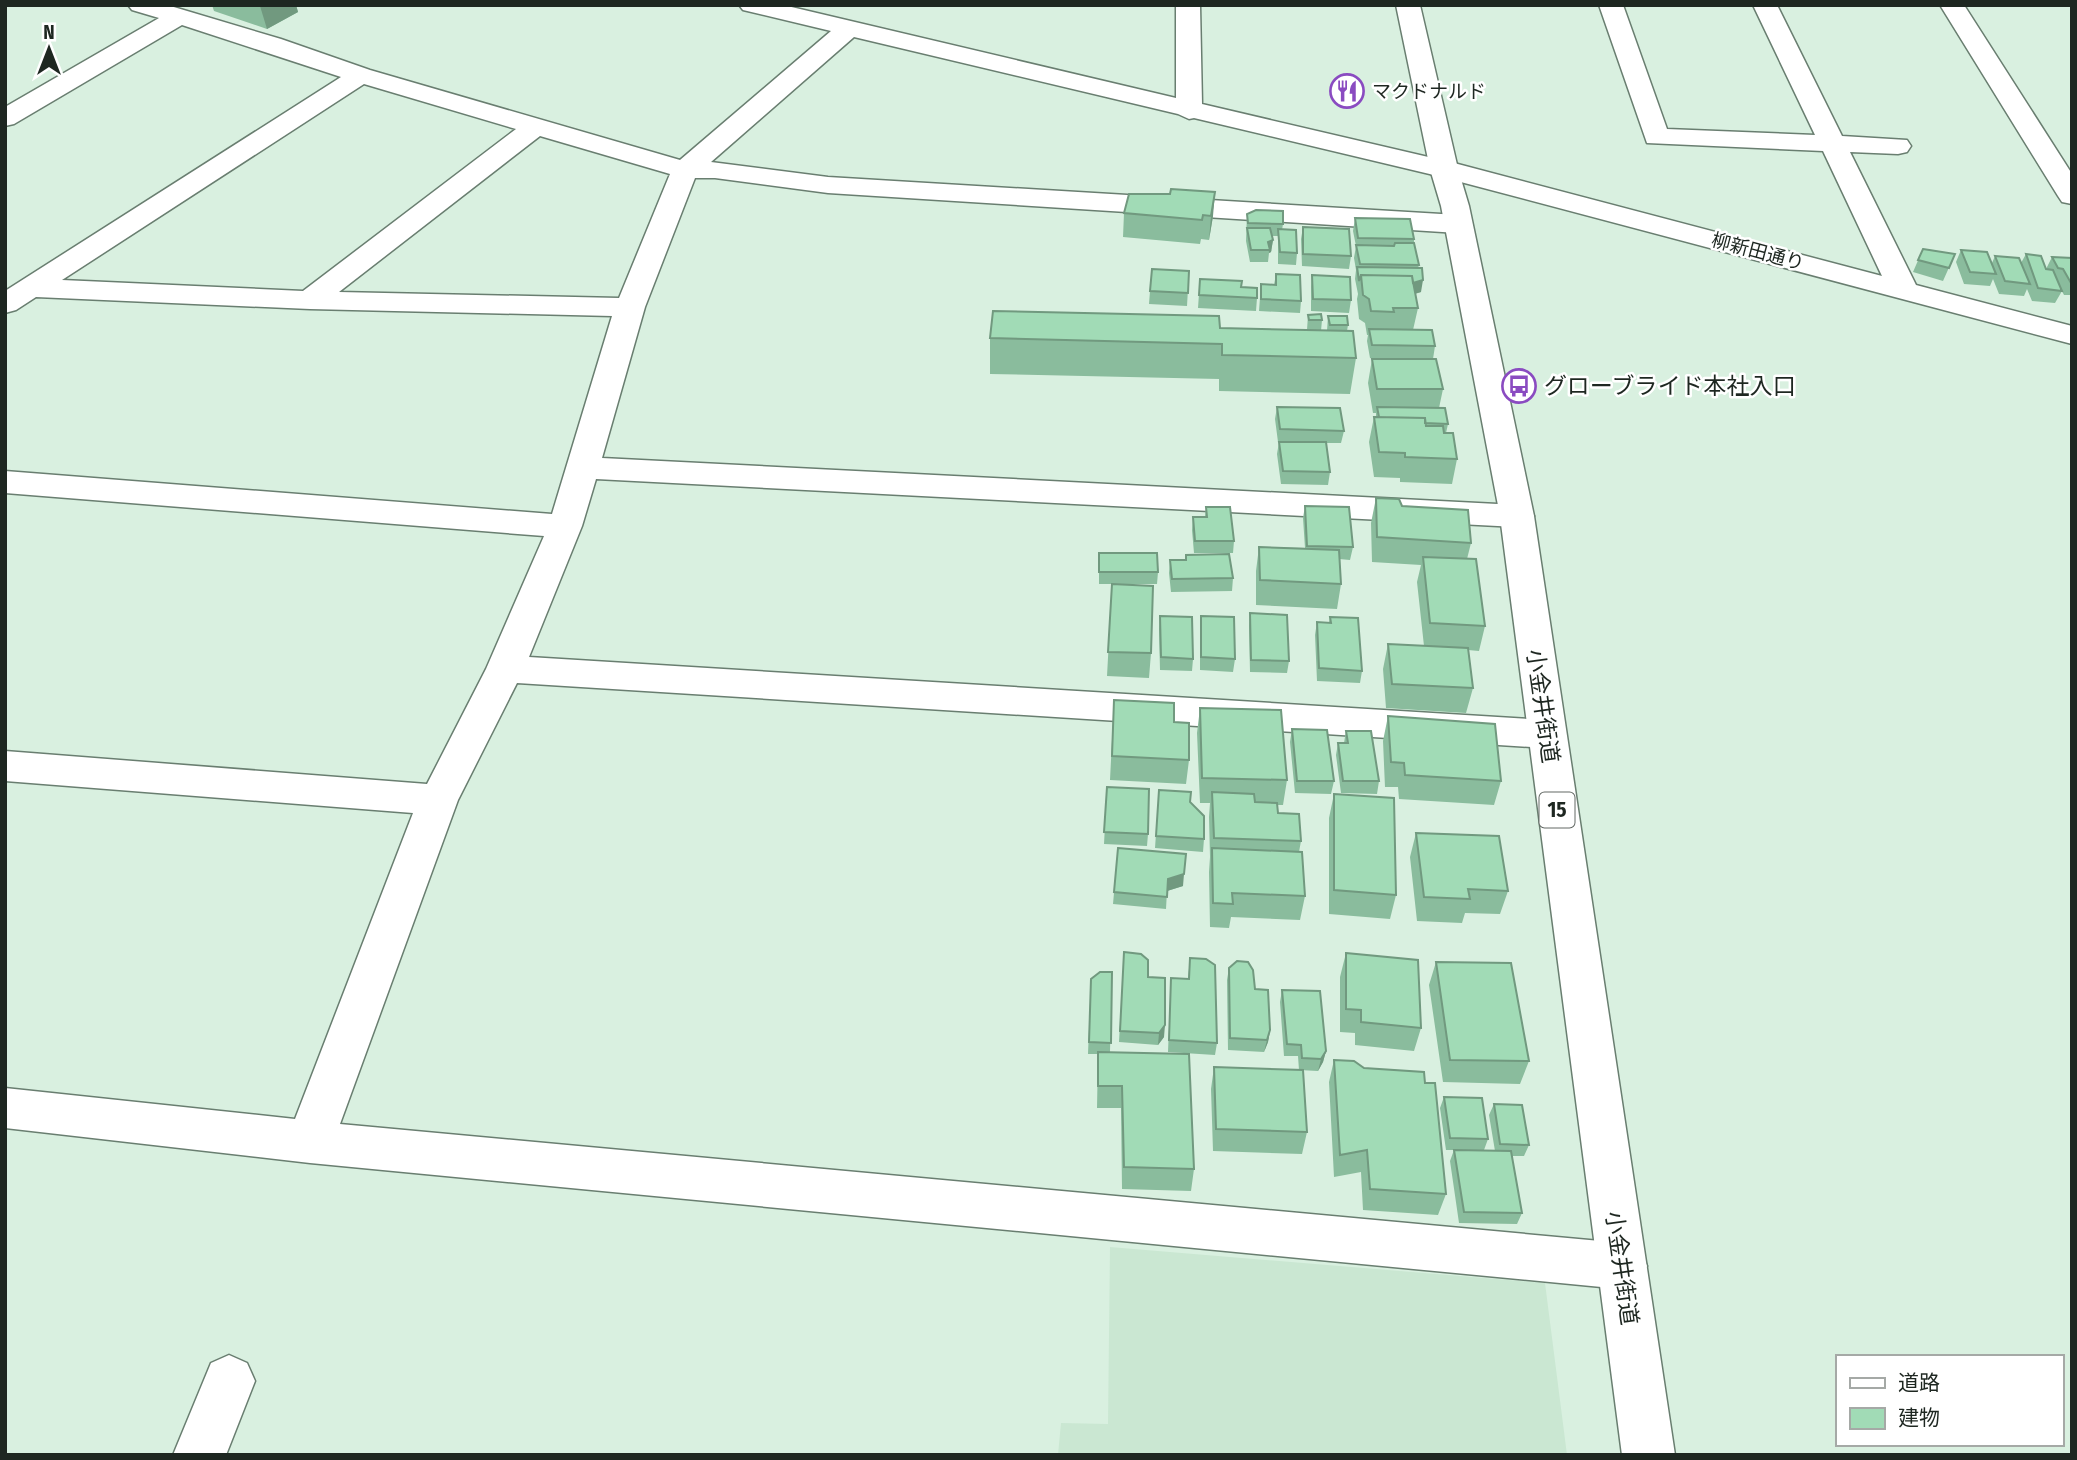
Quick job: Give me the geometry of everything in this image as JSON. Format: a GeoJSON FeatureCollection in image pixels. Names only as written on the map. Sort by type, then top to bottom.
{"type":"FeatureCollection","features":[{"type":"Feature","properties":{"kind":"street"},"geometry":{"type":"LineString","coordinates":[[140,5],[272,44],[361,75],[685,170],[715,170],[828,186],[1458,224]]}},
{"type":"Feature","properties":{"kind":"street","name":"柳新田通り"},"geometry":{"type":"LineString","coordinates":[[751,5],[1189,111],[1444,169],[2072,335]]}},
{"type":"Feature","properties":{"kind":"street"},"geometry":{"type":"LineString","coordinates":[[1188,5],[1189,111]]}},
{"type":"Feature","properties":{"kind":"street","name":"小金井街道"},"geometry":{"type":"LineString","coordinates":[[1408,5],[1458,224],[1517,516],[1649,1455]]}},
{"type":"Feature","properties":{"kind":"street"},"geometry":{"type":"LineString","coordinates":[[1611,5],[1656,137],[1898,146]]}},
{"type":"Feature","properties":{"kind":"street"},"geometry":{"type":"LineString","coordinates":[[1765,5],[1903,289]]}},
{"type":"Feature","properties":{"kind":"street"},"geometry":{"type":"LineString","coordinates":[[1952,5],[2072,196]]}},
{"type":"Feature","properties":{"kind":"street"},"geometry":{"type":"LineString","coordinates":[[6,117],[179,17]]}},
{"type":"Feature","properties":{"kind":"street"},"geometry":{"type":"LineString","coordinates":[[310,1142],[438,800],[505,670],[565,526],[630,307],[685,170],[850,29]]}},
{"type":"Feature","properties":{"kind":"street"},"geometry":{"type":"LineString","coordinates":[[5,304],[361,75]]}},
{"type":"Feature","properties":{"kind":"street"},"geometry":{"type":"LineString","coordinates":[[310,300],[536,126]]}},
{"type":"Feature","properties":{"kind":"street"},"geometry":{"type":"LineString","coordinates":[[31,288],[310,300],[630,307]]}},
{"type":"Feature","properties":{"kind":"street"},"geometry":{"type":"LineString","coordinates":[[583,468],[1517,516]]}},
{"type":"Feature","properties":{"kind":"street"},"geometry":{"type":"LineString","coordinates":[[5,482],[565,526]]}},
{"type":"Feature","properties":{"kind":"street"},"geometry":{"type":"LineString","coordinates":[[505,670],[1546,734]]}},
{"type":"Feature","properties":{"kind":"street"},"geometry":{"type":"LineString","coordinates":[[5,766],[438,800]]}},
{"type":"Feature","properties":{"kind":"street"},"geometry":{"type":"LineString","coordinates":[[5,1108],[310,1142],[1622,1266]]}},
{"type":"Feature","properties":{"kind":"street"},"geometry":{"type":"LineString","coordinates":[[199,1455],[229,1381]]}},
{"type":"Feature","properties":{"kind":"shaded area"},"geometry":{"type":"Polygon","coordinates":[[[1110,1247],[1545,1283],[1567,1455],[1058,1455],[1061,1423],[1108,1424],[1110,1247]]]}},
{"type":"Feature","properties":{"kind":"building"},"geometry":{"type":"Polygon","coordinates":[[[1171,189],[1215,192],[1211,216],[1203,215],[1202,220],[1124,213],[1129,194],[1170,194],[1171,189]]]}},
{"type":"Feature","properties":{"kind":"building"},"geometry":{"type":"Polygon","coordinates":[[[1256,210],[1283,211],[1283,224],[1248,223],[1247,214],[1256,210]]]}},
{"type":"Feature","properties":{"kind":"building"},"geometry":{"type":"Polygon","coordinates":[[[1355,218],[1410,219],[1414,239],[1358,238],[1355,218]]]}},
{"type":"Feature","properties":{"kind":"building"},"geometry":{"type":"Polygon","coordinates":[[[1303,227],[1349,229],[1351,256],[1303,254],[1303,227]]]}},
{"type":"Feature","properties":{"kind":"building"},"geometry":{"type":"Polygon","coordinates":[[[1247,228],[1270,228],[1273,240],[1268,242],[1270,250],[1251,250],[1247,228]]]}},
{"type":"Feature","properties":{"kind":"building"},"geometry":{"type":"Polygon","coordinates":[[[1278,229],[1296,230],[1297,253],[1280,252],[1278,229]]]}},
{"type":"Feature","properties":{"kind":"building"},"geometry":{"type":"Polygon","coordinates":[[[1395,243],[1414,243],[1419,265],[1360,264],[1356,245],[1394,246],[1395,243]]]}},
{"type":"Feature","properties":{"kind":"building"},"geometry":{"type":"Polygon","coordinates":[[[1923,249],[1955,254],[1949,268],[1918,260],[1923,249]]]}},
{"type":"Feature","properties":{"kind":"building"},"geometry":{"type":"Polygon","coordinates":[[[1961,250],[1987,252],[1996,274],[1970,272],[1961,250]]]}},
{"type":"Feature","properties":{"kind":"building"},"geometry":{"type":"Polygon","coordinates":[[[2026,254],[2041,256],[2046,269],[2053,270],[2062,291],[2038,288],[2026,254]]]}},
{"type":"Feature","properties":{"kind":"building"},"geometry":{"type":"Polygon","coordinates":[[[1995,256],[2019,258],[2030,284],[2005,281],[1995,256]]]}},
{"type":"Feature","properties":{"kind":"building"},"geometry":{"type":"Polygon","coordinates":[[[2052,257],[2072,258],[2072,283],[2063,269],[2058,268],[2052,257]]]}},
{"type":"Feature","properties":{"kind":"building"},"geometry":{"type":"Polygon","coordinates":[[[1357,267],[1422,268],[1423,280],[1413,283],[1412,276],[1361,275],[1359,281],[1357,267]]]}},
{"type":"Feature","properties":{"kind":"building"},"geometry":{"type":"Polygon","coordinates":[[[1152,269],[1189,271],[1188,293],[1150,291],[1152,269]]]}},
{"type":"Feature","properties":{"kind":"building"},"geometry":{"type":"Polygon","coordinates":[[[1276,274],[1300,275],[1301,301],[1261,299],[1261,284],[1276,285],[1276,274]]]}},
{"type":"Feature","properties":{"kind":"building"},"geometry":{"type":"Polygon","coordinates":[[[1312,275],[1350,277],[1351,300],[1313,299],[1312,275]]]}},
{"type":"Feature","properties":{"kind":"building"},"geometry":{"type":"Polygon","coordinates":[[[1361,275],[1412,276],[1418,308],[1393,308],[1394,312],[1371,311],[1369,299],[1363,295],[1361,275]]]}},
{"type":"Feature","properties":{"kind":"building"},"geometry":{"type":"Polygon","coordinates":[[[1200,279],[1242,281],[1241,287],[1257,288],[1257,298],[1199,295],[1200,279]]]}},
{"type":"Feature","properties":{"kind":"building"},"geometry":{"type":"Polygon","coordinates":[[[993,311],[1219,316],[1220,328],[1353,331],[1356,358],[1222,355],[1222,344],[990,338],[993,311]]]}},
{"type":"Feature","properties":{"kind":"building"},"geometry":{"type":"Polygon","coordinates":[[[1321,314],[1322,320],[1309,320],[1308,315],[1321,314]]]}},
{"type":"Feature","properties":{"kind":"building"},"geometry":{"type":"Polygon","coordinates":[[[1328,316],[1347,316],[1348,325],[1330,325],[1328,316]]]}},
{"type":"Feature","properties":{"kind":"building"},"geometry":{"type":"Polygon","coordinates":[[[1369,329],[1432,330],[1435,346],[1372,345],[1369,329]]]}},
{"type":"Feature","properties":{"kind":"building"},"geometry":{"type":"Polygon","coordinates":[[[1372,359],[1436,359],[1443,389],[1377,389],[1372,359]]]}},
{"type":"Feature","properties":{"kind":"building"},"geometry":{"type":"Polygon","coordinates":[[[1277,407],[1340,408],[1344,431],[1280,429],[1277,407]]]}},
{"type":"Feature","properties":{"kind":"building"},"geometry":{"type":"Polygon","coordinates":[[[1377,407],[1445,408],[1448,424],[1425,423],[1425,418],[1379,417],[1377,407]]]}},
{"type":"Feature","properties":{"kind":"building"},"geometry":{"type":"Polygon","coordinates":[[[1374,417],[1425,418],[1426,426],[1443,426],[1444,433],[1453,433],[1457,459],[1405,457],[1405,453],[1379,452],[1374,417]]]}},
{"type":"Feature","properties":{"kind":"building"},"geometry":{"type":"Polygon","coordinates":[[[1279,442],[1326,442],[1330,472],[1283,471],[1279,442]]]}},
{"type":"Feature","properties":{"kind":"building"},"geometry":{"type":"Polygon","coordinates":[[[1376,498],[1399,499],[1402,506],[1468,510],[1471,543],[1377,537],[1376,498]]]}},
{"type":"Feature","properties":{"kind":"building"},"geometry":{"type":"Polygon","coordinates":[[[1305,506],[1349,507],[1353,547],[1307,546],[1305,506]]]}},
{"type":"Feature","properties":{"kind":"building"},"geometry":{"type":"Polygon","coordinates":[[[1206,507],[1230,507],[1234,541],[1195,541],[1193,517],[1207,517],[1206,507]]]}},
{"type":"Feature","properties":{"kind":"building"},"geometry":{"type":"Polygon","coordinates":[[[1259,547],[1339,550],[1341,584],[1260,580],[1259,547]]]}},
{"type":"Feature","properties":{"kind":"building"},"geometry":{"type":"Polygon","coordinates":[[[1099,553],[1157,553],[1158,572],[1099,572],[1099,553]]]}},
{"type":"Feature","properties":{"kind":"building"},"geometry":{"type":"Polygon","coordinates":[[[1229,554],[1233,578],[1172,579],[1170,560],[1186,560],[1186,555],[1229,554]]]}},
{"type":"Feature","properties":{"kind":"building"},"geometry":{"type":"Polygon","coordinates":[[[1423,557],[1476,559],[1485,626],[1430,623],[1423,557]]]}},
{"type":"Feature","properties":{"kind":"building"},"geometry":{"type":"Polygon","coordinates":[[[1112,584],[1153,586],[1151,653],[1108,652],[1112,584]]]}},
{"type":"Feature","properties":{"kind":"building"},"geometry":{"type":"Polygon","coordinates":[[[1250,613],[1287,615],[1289,661],[1251,660],[1250,613]]]}},
{"type":"Feature","properties":{"kind":"building"},"geometry":{"type":"Polygon","coordinates":[[[1160,616],[1192,617],[1193,659],[1161,657],[1160,616]]]}},
{"type":"Feature","properties":{"kind":"building"},"geometry":{"type":"Polygon","coordinates":[[[1201,616],[1234,617],[1235,659],[1201,657],[1201,616]]]}},
{"type":"Feature","properties":{"kind":"building"},"geometry":{"type":"Polygon","coordinates":[[[1330,617],[1358,618],[1362,671],[1319,668],[1317,622],[1331,623],[1330,617]]]}},
{"type":"Feature","properties":{"kind":"building"},"geometry":{"type":"Polygon","coordinates":[[[1388,644],[1468,648],[1473,688],[1392,684],[1388,644]]]}},
{"type":"Feature","properties":{"kind":"building"},"geometry":{"type":"Polygon","coordinates":[[[1114,700],[1174,703],[1174,722],[1189,723],[1189,760],[1112,756],[1114,700]]]}},
{"type":"Feature","properties":{"kind":"building"},"geometry":{"type":"Polygon","coordinates":[[[1200,708],[1281,710],[1287,780],[1202,778],[1200,708]]]}},
{"type":"Feature","properties":{"kind":"building"},"geometry":{"type":"Polygon","coordinates":[[[1388,716],[1495,724],[1501,781],[1405,775],[1404,763],[1391,762],[1388,716]]]}},
{"type":"Feature","properties":{"kind":"building"},"geometry":{"type":"Polygon","coordinates":[[[1292,729],[1327,730],[1334,781],[1297,781],[1292,729]]]}},
{"type":"Feature","properties":{"kind":"building"},"geometry":{"type":"Polygon","coordinates":[[[1346,731],[1371,731],[1379,781],[1343,781],[1338,743],[1348,743],[1346,731]]]}},
{"type":"Feature","properties":{"kind":"building"},"geometry":{"type":"Polygon","coordinates":[[[1107,787],[1149,789],[1148,834],[1104,832],[1107,787]]]}},
{"type":"Feature","properties":{"kind":"building"},"geometry":{"type":"Polygon","coordinates":[[[1159,790],[1191,792],[1190,802],[1204,816],[1204,839],[1156,836],[1159,790]]]}},
{"type":"Feature","properties":{"kind":"building"},"geometry":{"type":"Polygon","coordinates":[[[1212,792],[1254,794],[1255,802],[1277,803],[1278,813],[1299,814],[1301,841],[1214,838],[1212,792]]]}},
{"type":"Feature","properties":{"kind":"building"},"geometry":{"type":"Polygon","coordinates":[[[1334,794],[1394,798],[1396,895],[1334,890],[1334,794]]]}},
{"type":"Feature","properties":{"kind":"building"},"geometry":{"type":"Polygon","coordinates":[[[1416,833],[1499,836],[1508,891],[1468,889],[1470,899],[1424,897],[1416,833]]]}},
{"type":"Feature","properties":{"kind":"building"},"geometry":{"type":"Polygon","coordinates":[[[1118,848],[1186,854],[1184,874],[1168,879],[1167,897],[1114,892],[1118,848]]]}},
{"type":"Feature","properties":{"kind":"building"},"geometry":{"type":"Polygon","coordinates":[[[1212,848],[1302,852],[1305,896],[1232,893],[1233,904],[1213,903],[1212,848]]]}},
{"type":"Feature","properties":{"kind":"building"},"geometry":{"type":"Polygon","coordinates":[[[1124,952],[1141,954],[1148,960],[1148,977],[1165,978],[1165,1025],[1159,1033],[1120,1031],[1124,952]]]}},
{"type":"Feature","properties":{"kind":"building"},"geometry":{"type":"Polygon","coordinates":[[[1346,953],[1418,960],[1421,1028],[1361,1022],[1361,1010],[1346,1009],[1346,953]]]}},
{"type":"Feature","properties":{"kind":"building"},"geometry":{"type":"Polygon","coordinates":[[[1190,958],[1206,959],[1215,965],[1217,1043],[1169,1040],[1171,978],[1189,979],[1190,958]]]}},
{"type":"Feature","properties":{"kind":"building"},"geometry":{"type":"Polygon","coordinates":[[[1237,961],[1248,962],[1253,970],[1255,989],[1268,990],[1270,1030],[1267,1040],[1230,1038],[1229,968],[1237,961]]]}},
{"type":"Feature","properties":{"kind":"building"},"geometry":{"type":"Polygon","coordinates":[[[1436,962],[1511,963],[1529,1061],[1450,1060],[1436,962]]]}},
{"type":"Feature","properties":{"kind":"building"},"geometry":{"type":"Polygon","coordinates":[[[1100,972],[1112,972],[1111,1043],[1089,1042],[1091,979],[1100,972]]]}},
{"type":"Feature","properties":{"kind":"building"},"geometry":{"type":"Polygon","coordinates":[[[1282,990],[1320,991],[1326,1051],[1321,1059],[1302,1058],[1301,1045],[1287,1044],[1282,990]]]}},
{"type":"Feature","properties":{"kind":"building"},"geometry":{"type":"Polygon","coordinates":[[[1098,1052],[1189,1054],[1194,1169],[1124,1167],[1122,1086],[1098,1086],[1098,1052]]]}},
{"type":"Feature","properties":{"kind":"building"},"geometry":{"type":"Polygon","coordinates":[[[1334,1060],[1354,1061],[1364,1068],[1424,1072],[1425,1083],[1435,1083],[1446,1194],[1370,1189],[1367,1150],[1340,1155],[1334,1060]]]}},
{"type":"Feature","properties":{"kind":"building"},"geometry":{"type":"Polygon","coordinates":[[[1214,1067],[1303,1070],[1307,1132],[1216,1129],[1214,1067]]]}},
{"type":"Feature","properties":{"kind":"building"},"geometry":{"type":"Polygon","coordinates":[[[1444,1097],[1482,1098],[1488,1139],[1450,1138],[1444,1097]]]}},
{"type":"Feature","properties":{"kind":"building"},"geometry":{"type":"Polygon","coordinates":[[[1494,1104],[1522,1105],[1529,1145],[1500,1144],[1494,1104]]]}},
{"type":"Feature","properties":{"kind":"building"},"geometry":{"type":"Polygon","coordinates":[[[1454,1150],[1511,1151],[1522,1213],[1464,1212],[1454,1150]]]}},
{"type":"Feature","properties":{"kind":"place","name":"マクドナルド"},"geometry":{"type":"Point","coordinates":[1347,91]}},
{"type":"Feature","properties":{"kind":"place","name":"グローブライド本社入口"},"geometry":{"type":"Point","coordinates":[1519,386]}}]}
